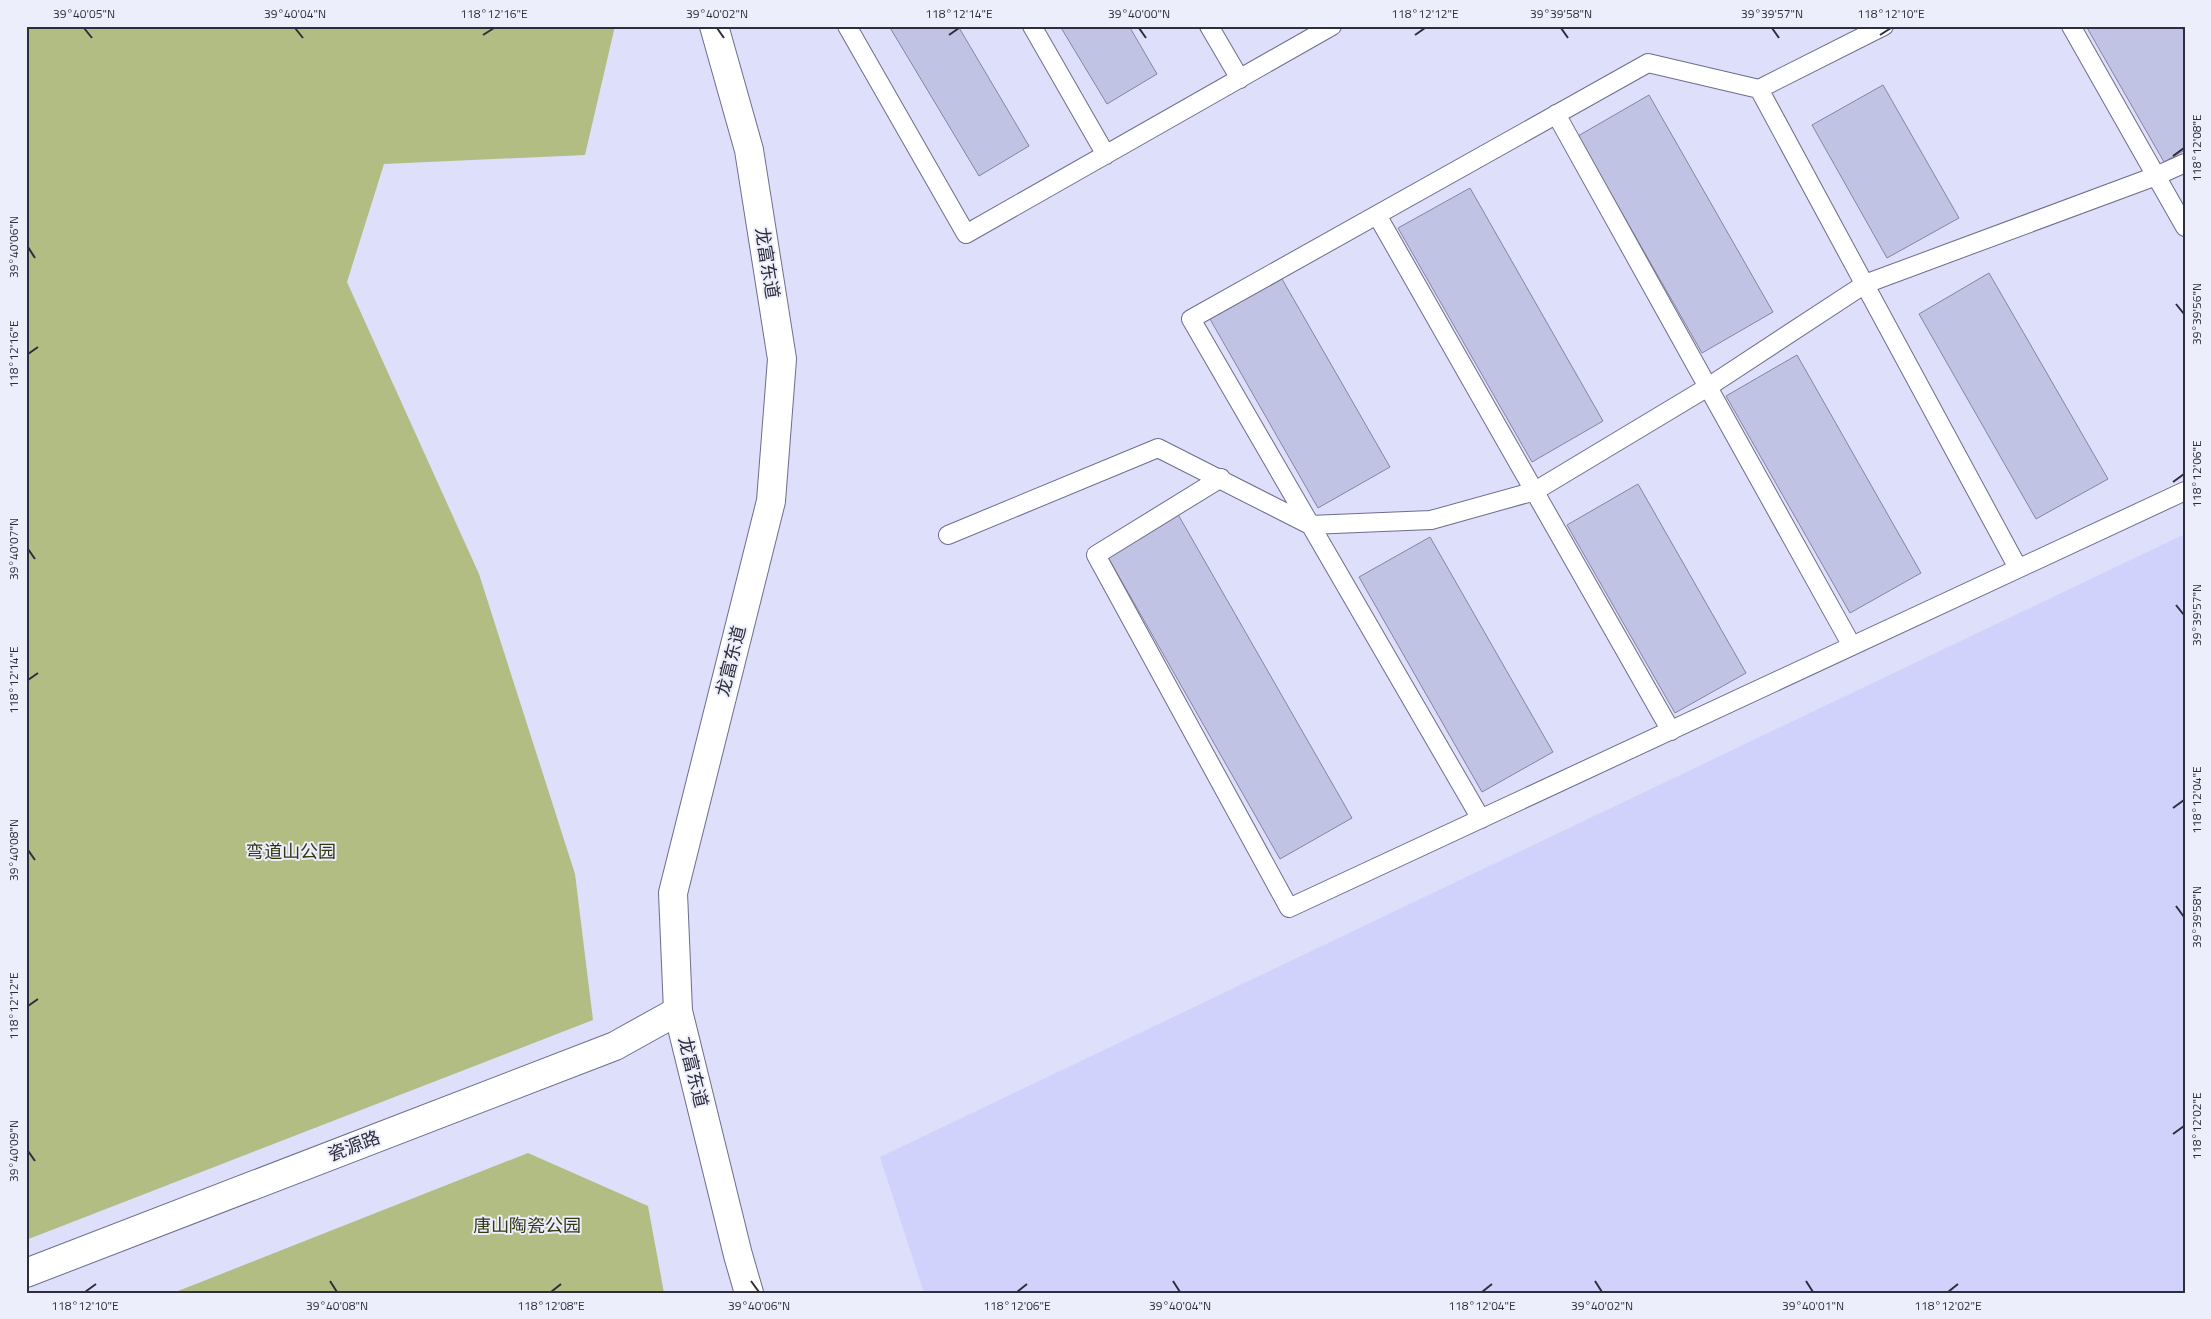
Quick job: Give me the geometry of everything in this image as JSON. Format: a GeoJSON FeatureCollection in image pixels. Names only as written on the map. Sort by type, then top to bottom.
{"type":"FeatureCollection","features":[{"type":"Feature","properties":{"kind":"main road","name":"龙富东道"},"geometry":{"type":"LineString","coordinates":[[714,26],[750,150],[782,359],[772,500],[673,893],[678,1011],[749,1293]]}},
{"type":"Feature","properties":{"kind":"main road","name":"瓷源路"},"geometry":{"type":"LineString","coordinates":[[26,1273],[615,1046],[678,1011]]}},
{"type":"Feature","properties":{"kind":"lane"},"geometry":{"type":"LineString","coordinates":[[847,26],[966,234],[1332,26]]}},
{"type":"Feature","properties":{"kind":"lane"},"geometry":{"type":"LineString","coordinates":[[1032,26],[1106,154]]}},
{"type":"Feature","properties":{"kind":"lane"},"geometry":{"type":"LineString","coordinates":[[1209,26],[1240,79]]}},
{"type":"Feature","properties":{"kind":"lane"},"geometry":{"type":"LineString","coordinates":[[1481,819],[1191,319],[1648,63],[1760,89],[1884,26]]}},
{"type":"Feature","properties":{"kind":"lane"},"geometry":{"type":"LineString","coordinates":[[2071,26],[2185,227]]}},
{"type":"Feature","properties":{"kind":"lane"},"geometry":{"type":"LineString","coordinates":[[1760,89],[2018,568]]}},
{"type":"Feature","properties":{"kind":"lane"},"geometry":{"type":"LineString","coordinates":[[1556,114],[1852,646]]}},
{"type":"Feature","properties":{"kind":"lane"},"geometry":{"type":"LineString","coordinates":[[948,535],[1158,448],[1221,478],[1310,525],[1431,520],[1535,491],[1708,387],[1865,284],[2156,176],[2185,163]]}},
{"type":"Feature","properties":{"kind":"lane"},"geometry":{"type":"LineString","coordinates":[[1377,214],[1672,731]]}},
{"type":"Feature","properties":{"kind":"lane"},"geometry":{"type":"LineString","coordinates":[[1221,478],[1096,555],[1289,908],[2185,491]]}},
{"type":"Feature","properties":{"kind":"shaded area"},"geometry":{"type":"Polygon","coordinates":[[[2185,534],[2185,1293],[924,1293],[880,1157],[2185,534]]]}},
{"type":"Feature","properties":{"kind":"green space","name":"弯道山公园"},"geometry":{"type":"Polygon","coordinates":[[[26,26],[615,26],[585,155],[384,164],[347,282],[479,574],[575,874],[593,1020],[26,1240],[26,26]]]}},
{"type":"Feature","properties":{"kind":"green space","name":"唐山陶瓷公园"},"geometry":{"type":"Polygon","coordinates":[[[528,1153],[648,1206],[664,1293],[173,1293],[528,1153]]]}},
{"type":"Feature","properties":{"kind":"building"},"geometry":{"type":"Polygon","coordinates":[[[889,26],[958,26],[1029,146],[979,176],[889,26]]]}},
{"type":"Feature","properties":{"kind":"building"},"geometry":{"type":"Polygon","coordinates":[[[1060,26],[1129,26],[1157,74],[1107,104],[1060,26]]]}},
{"type":"Feature","properties":{"kind":"building"},"geometry":{"type":"Polygon","coordinates":[[[2086,26],[2181,26],[2185,33],[2185,150],[2164,162],[2086,26]]]}},
{"type":"Feature","properties":{"kind":"building"},"geometry":{"type":"Polygon","coordinates":[[[1883,85],[1959,218],[1887,258],[1812,125],[1883,85]]]}},
{"type":"Feature","properties":{"kind":"building"},"geometry":{"type":"Polygon","coordinates":[[[1649,95],[1773,312],[1702,353],[1578,136],[1649,95]]]}},
{"type":"Feature","properties":{"kind":"building"},"geometry":{"type":"Polygon","coordinates":[[[1470,188],[1603,421],[1532,462],[1398,228],[1470,188]]]}},
{"type":"Feature","properties":{"kind":"building"},"geometry":{"type":"Polygon","coordinates":[[[1989,273],[2108,479],[2036,519],[1919,314],[1989,273]]]}},
{"type":"Feature","properties":{"kind":"building"},"geometry":{"type":"Polygon","coordinates":[[[1282,279],[1390,467],[1318,508],[1210,319],[1282,279]]]}},
{"type":"Feature","properties":{"kind":"building"},"geometry":{"type":"Polygon","coordinates":[[[1797,355],[1921,573],[1850,613],[1726,396],[1797,355]]]}},
{"type":"Feature","properties":{"kind":"building"},"geometry":{"type":"Polygon","coordinates":[[[1638,484],[1746,673],[1675,713],[1567,525],[1638,484]]]}},
{"type":"Feature","properties":{"kind":"building"},"geometry":{"type":"Polygon","coordinates":[[[1172,504],[1352,818],[1280,859],[1101,545],[1172,504]]]}},
{"type":"Feature","properties":{"kind":"building"},"geometry":{"type":"Polygon","coordinates":[[[1430,537],[1553,752],[1482,792],[1359,577],[1430,537]]]}}]}
